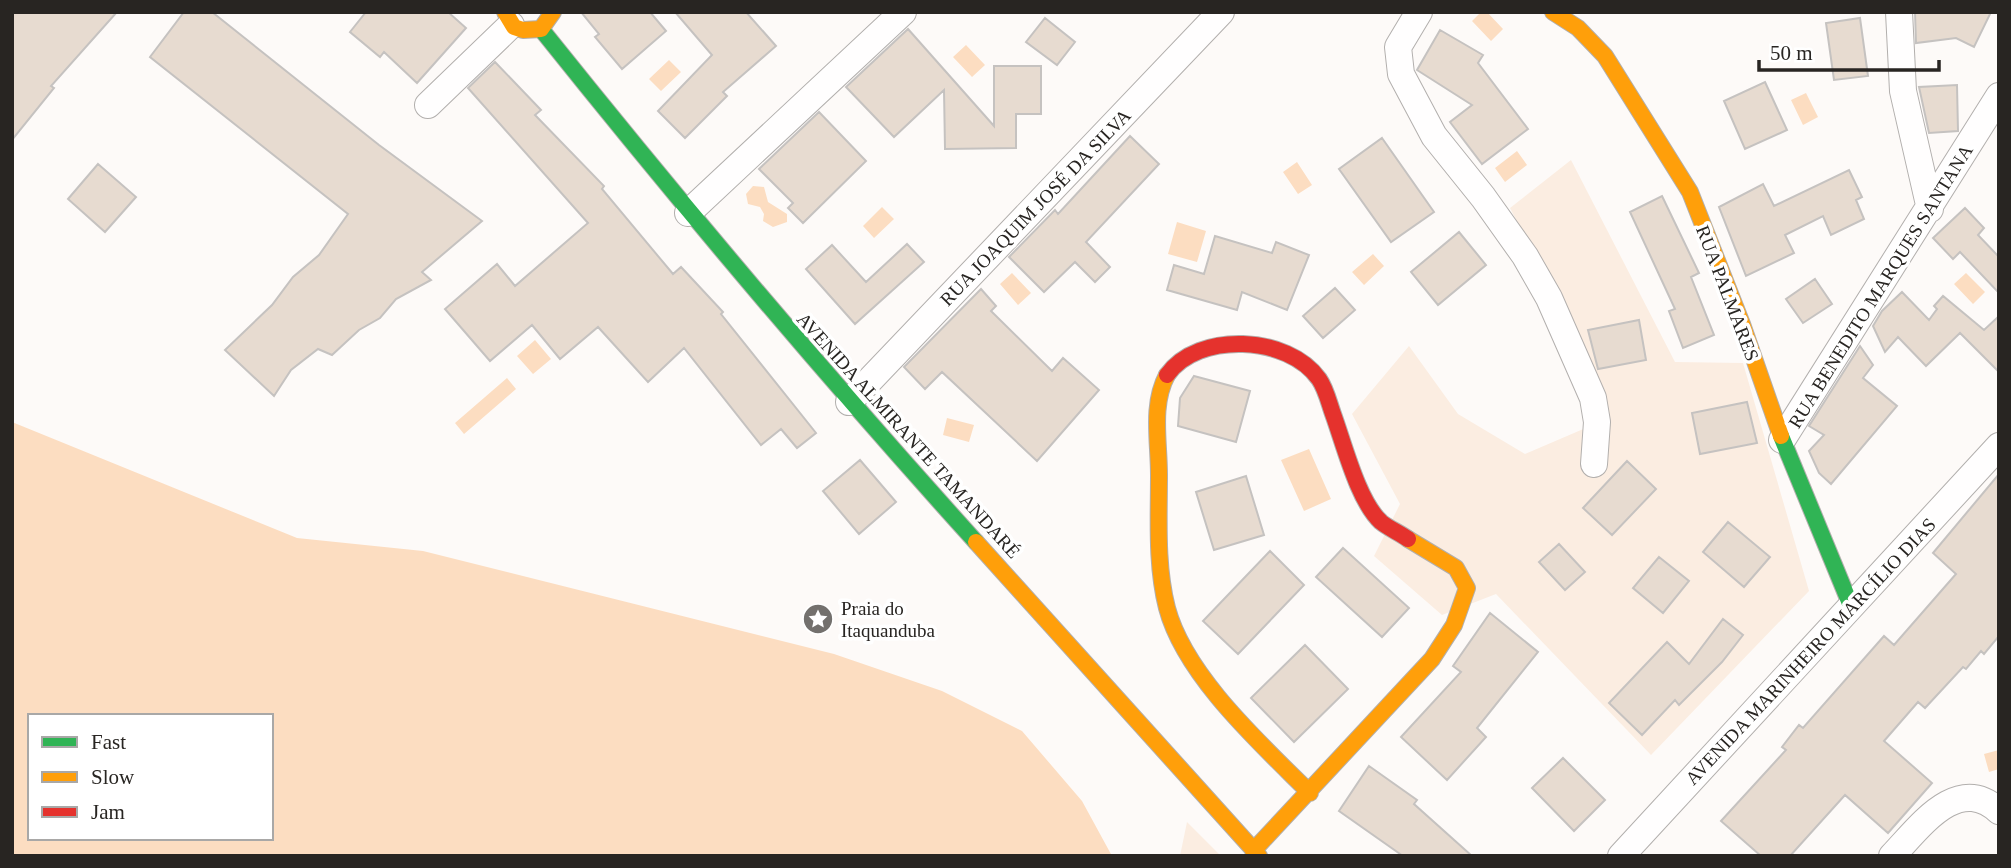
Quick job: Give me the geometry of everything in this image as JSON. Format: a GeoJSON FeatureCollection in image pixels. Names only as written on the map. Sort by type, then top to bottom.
{"type":"FeatureCollection","features":[{"type":"Feature","properties":{"kind":"street"},"geometry":{"type":"LineString","coordinates":[[428,105],[508,18],[525,32],[541,29],[553,12]]}},
{"type":"Feature","properties":{"kind":"street"},"geometry":{"type":"LineString","coordinates":[[688,213],[903,12]]}},
{"type":"Feature","properties":{"kind":"street","name":"RUA JOAQUIM JOSÉ DA SILVA"},"geometry":{"type":"LineString","coordinates":[[849,402],[1221,12]]}},
{"type":"Feature","properties":{"kind":"street"},"geometry":{"type":"LineString","coordinates":[[1419,12],[1398,47],[1401,74],[1434,136],[1511,237],[1549,299],[1593,398],[1597,422],[1594,464]]}},
{"type":"Feature","properties":{"kind":"street","name":"RUA PALMARES"},"geometry":{"type":"LineString","coordinates":[[1553,12],[1578,28],[1605,55],[1690,192],[1742,324],[1782,440],[1851,606]]}},
{"type":"Feature","properties":{"kind":"street"},"geometry":{"type":"LineString","coordinates":[[1899,12],[1903,91],[1930,209]]}},
{"type":"Feature","properties":{"kind":"street","name":"AVENIDA ALMIRANTE TAMANDARÉ"},"geometry":{"type":"LineString","coordinates":[[541,29],[688,213],[849,402],[1256,853]]}},
{"type":"Feature","properties":{"kind":"street","name":"RUA BENEDITO MARQUES SANTANA"},"geometry":{"type":"LineString","coordinates":[[1782,440],[1999,96]]}},
{"type":"Feature","properties":{"kind":"street"},"geometry":{"type":"LineString","coordinates":[[1256,853],[1432,658],[1453,628],[1465,602],[1467,588],[1456,568],[1380,521],[1364,497],[1320,380],[1308,366],[1268,347],[1224,342],[1197,349],[1177,363],[1162,384],[1158,406],[1158,526],[1168,612],[1181,645],[1201,671],[1267,750],[1310,793]]}},
{"type":"Feature","properties":{"kind":"street","name":"AVENIDA MARINHEIRO MARCÍLIO DIAS"},"geometry":{"type":"LineString","coordinates":[[1621,856],[1999,446]]}},
{"type":"Feature","properties":{"kind":"street"},"geometry":{"type":"LineString","coordinates":[[1892,856],[1941,806],[1956,798],[1987,801],[1999,811]]}},
{"type":"Feature","properties":{"kind":"shaded area"},"geometry":{"type":"Polygon","coordinates":[[[1481,12],[1487,12],[1503,29],[1491,41],[1472,21],[1481,12]]]}},
{"type":"Feature","properties":{"kind":"shaded area"},"geometry":{"type":"Polygon","coordinates":[[[966,45],[985,65],[972,77],[953,57],[966,45]]]}},
{"type":"Feature","properties":{"kind":"shaded area"},"geometry":{"type":"Polygon","coordinates":[[[669,60],[681,72],[661,91],[649,79],[669,60]]]}},
{"type":"Feature","properties":{"kind":"shaded area"},"geometry":{"type":"Polygon","coordinates":[[[1806,93],[1818,117],[1803,125],[1791,100],[1806,93]]]}},
{"type":"Feature","properties":{"kind":"shaded area"},"geometry":{"type":"Polygon","coordinates":[[[1517,151],[1527,165],[1505,182],[1495,168],[1517,151]]]}},
{"type":"Feature","properties":{"kind":"shaded area"},"geometry":{"type":"Polygon","coordinates":[[[1571,160],[1675,362],[1743,363],[1809,591],[1651,755],[1496,594],[1442,615],[1374,556],[1400,504],[1352,414],[1409,346],[1458,414],[1525,454],[1609,418],[1575,334],[1510,208],[1571,160]]]}},
{"type":"Feature","properties":{"kind":"shaded area"},"geometry":{"type":"Polygon","coordinates":[[[1297,162],[1312,185],[1298,194],[1283,172],[1297,162]]]}},
{"type":"Feature","properties":{"kind":"shaded area"},"geometry":{"type":"Polygon","coordinates":[[[753,186],[764,187],[768,202],[787,214],[787,222],[773,227],[763,221],[764,214],[760,207],[748,204],[746,194],[753,186]]]}},
{"type":"Feature","properties":{"kind":"shaded area"},"geometry":{"type":"Polygon","coordinates":[[[882,207],[894,219],[874,238],[863,226],[882,207]]]}},
{"type":"Feature","properties":{"kind":"shaded area"},"geometry":{"type":"Polygon","coordinates":[[[1177,222],[1206,231],[1197,262],[1168,254],[1177,222]]]}},
{"type":"Feature","properties":{"kind":"shaded area"},"geometry":{"type":"Polygon","coordinates":[[[1373,254],[1384,266],[1364,285],[1352,272],[1373,254]]]}},
{"type":"Feature","properties":{"kind":"shaded area"},"geometry":{"type":"Polygon","coordinates":[[[1012,273],[1031,293],[1018,305],[1000,284],[1012,273]]]}},
{"type":"Feature","properties":{"kind":"shaded area"},"geometry":{"type":"Polygon","coordinates":[[[1966,273],[1985,292],[1973,304],[1954,284],[1966,273]]]}},
{"type":"Feature","properties":{"kind":"shaded area"},"geometry":{"type":"Polygon","coordinates":[[[535,340],[551,359],[533,374],[517,356],[535,340]]]}},
{"type":"Feature","properties":{"kind":"shaded area"},"geometry":{"type":"Polygon","coordinates":[[[507,378],[516,389],[464,434],[455,423],[507,378]]]}},
{"type":"Feature","properties":{"kind":"shaded area"},"geometry":{"type":"Polygon","coordinates":[[[947,418],[974,425],[969,442],[943,435],[947,418]]]}},
{"type":"Feature","properties":{"kind":"shaded area"},"geometry":{"type":"Polygon","coordinates":[[[12,422],[297,538],[423,551],[834,654],[942,691],[1022,731],[1082,801],[1112,856],[12,856],[12,422]]]}},
{"type":"Feature","properties":{"kind":"shaded area"},"geometry":{"type":"Polygon","coordinates":[[[1309,449],[1331,499],[1304,511],[1281,460],[1309,449]]]}},
{"type":"Feature","properties":{"kind":"shaded area"},"geometry":{"type":"Polygon","coordinates":[[[1999,750],[1999,769],[1989,772],[1984,754],[1999,750]]]}},
{"type":"Feature","properties":{"kind":"shaded area"},"geometry":{"type":"Polygon","coordinates":[[[1187,822],[1221,856],[1180,856],[1187,822]]]}},
{"type":"Feature","properties":{"kind":"building"},"geometry":{"type":"Polygon","coordinates":[[[12,12],[117,12],[51,86],[54,88],[12,140],[12,12]]]}},
{"type":"Feature","properties":{"kind":"building"},"geometry":{"type":"Polygon","coordinates":[[[184,12],[212,12],[379,145],[482,221],[422,272],[431,280],[396,299],[380,318],[359,330],[332,355],[318,349],[291,370],[274,396],[225,350],[272,305],[293,277],[319,255],[348,214],[150,57],[184,12]]]}},
{"type":"Feature","properties":{"kind":"building"},"geometry":{"type":"Polygon","coordinates":[[[366,12],[448,12],[466,28],[417,83],[384,52],[380,57],[350,32],[366,12]]]}},
{"type":"Feature","properties":{"kind":"building"},"geometry":{"type":"Polygon","coordinates":[[[581,12],[650,12],[666,31],[622,69],[595,37],[599,34],[581,12]]]}},
{"type":"Feature","properties":{"kind":"building"},"geometry":{"type":"Polygon","coordinates":[[[675,12],[746,12],[776,46],[723,92],[727,96],[685,138],[658,111],[712,55],[675,12]]]}},
{"type":"Feature","properties":{"kind":"building"},"geometry":{"type":"Polygon","coordinates":[[[1915,12],[1991,12],[1974,47],[1956,38],[1916,43],[1915,12]]]}},
{"type":"Feature","properties":{"kind":"building"},"geometry":{"type":"Polygon","coordinates":[[[1045,18],[1075,42],[1057,65],[1026,42],[1045,18]]]}},
{"type":"Feature","properties":{"kind":"building"},"geometry":{"type":"Polygon","coordinates":[[[1860,18],[1868,76],[1834,80],[1826,23],[1860,18]]]}},
{"type":"Feature","properties":{"kind":"building"},"geometry":{"type":"Polygon","coordinates":[[[908,29],[994,126],[994,66],[1041,66],[1041,114],[1016,114],[1016,148],[945,149],[944,90],[894,137],[846,87],[908,29]]]}},
{"type":"Feature","properties":{"kind":"building"},"geometry":{"type":"Polygon","coordinates":[[[1440,30],[1483,55],[1478,63],[1528,129],[1482,164],[1450,122],[1472,105],[1417,70],[1440,30]]]}},
{"type":"Feature","properties":{"kind":"building"},"geometry":{"type":"Polygon","coordinates":[[[495,62],[541,110],[535,115],[604,186],[602,189],[673,274],[681,267],[723,312],[721,314],[816,433],[797,448],[781,429],[761,445],[684,348],[648,382],[598,327],[560,359],[532,325],[490,361],[445,309],[497,264],[515,286],[588,223],[468,88],[495,62]]]}},
{"type":"Feature","properties":{"kind":"building"},"geometry":{"type":"Polygon","coordinates":[[[1765,82],[1787,130],[1745,149],[1724,101],[1765,82]]]}},
{"type":"Feature","properties":{"kind":"building"},"geometry":{"type":"Polygon","coordinates":[[[1957,85],[1958,131],[1929,133],[1919,87],[1957,85]]]}},
{"type":"Feature","properties":{"kind":"building"},"geometry":{"type":"Polygon","coordinates":[[[819,112],[866,161],[803,223],[788,208],[793,203],[759,169],[819,112]]]}},
{"type":"Feature","properties":{"kind":"building"},"geometry":{"type":"Polygon","coordinates":[[[1130,136],[1159,164],[1086,242],[1110,267],[1095,282],[1075,262],[1044,292],[1009,257],[1055,210],[1058,214],[1130,136]]]}},
{"type":"Feature","properties":{"kind":"building"},"geometry":{"type":"Polygon","coordinates":[[[1382,138],[1434,212],[1391,242],[1339,169],[1382,138]]]}},
{"type":"Feature","properties":{"kind":"building"},"geometry":{"type":"Polygon","coordinates":[[[98,164],[136,197],[105,232],[68,199],[98,164]]]}},
{"type":"Feature","properties":{"kind":"building"},"geometry":{"type":"Polygon","coordinates":[[[1849,170],[1862,197],[1856,200],[1864,219],[1831,235],[1823,216],[1785,235],[1794,253],[1746,276],[1719,207],[1763,184],[1774,206],[1849,170]]]}},
{"type":"Feature","properties":{"kind":"building"},"geometry":{"type":"Polygon","coordinates":[[[1662,196],[1699,273],[1691,277],[1714,335],[1683,348],[1669,311],[1675,309],[1630,212],[1662,196]]]}},
{"type":"Feature","properties":{"kind":"building"},"geometry":{"type":"Polygon","coordinates":[[[1965,208],[1984,228],[1978,235],[1999,257],[1999,293],[1960,252],[1953,259],[1933,238],[1965,208]]]}},
{"type":"Feature","properties":{"kind":"building"},"geometry":{"type":"Polygon","coordinates":[[[1459,232],[1486,265],[1438,305],[1411,272],[1459,232]]]}},
{"type":"Feature","properties":{"kind":"building"},"geometry":{"type":"Polygon","coordinates":[[[1215,236],[1272,253],[1276,242],[1309,255],[1287,310],[1242,292],[1237,310],[1167,290],[1174,265],[1204,274],[1215,236]]]}},
{"type":"Feature","properties":{"kind":"building"},"geometry":{"type":"Polygon","coordinates":[[[907,244],[924,262],[855,324],[806,269],[832,245],[866,282],[907,244]]]}},
{"type":"Feature","properties":{"kind":"building"},"geometry":{"type":"Polygon","coordinates":[[[1815,279],[1832,304],[1803,323],[1786,299],[1815,279]]]}},
{"type":"Feature","properties":{"kind":"building"},"geometry":{"type":"Polygon","coordinates":[[[1335,288],[1355,310],[1323,338],[1303,316],[1335,288]]]}},
{"type":"Feature","properties":{"kind":"building"},"geometry":{"type":"Polygon","coordinates":[[[981,289],[996,306],[991,311],[1052,371],[1063,358],[1099,390],[1037,461],[942,372],[925,389],[904,367],[981,289]]]}},
{"type":"Feature","properties":{"kind":"building"},"geometry":{"type":"Polygon","coordinates":[[[1902,292],[1929,320],[1937,309],[1934,306],[1943,296],[1984,330],[1999,316],[1999,372],[1960,333],[1926,366],[1898,337],[1885,352],[1873,326],[1882,311],[1902,292]]]}},
{"type":"Feature","properties":{"kind":"building"},"geometry":{"type":"Polygon","coordinates":[[[1639,320],[1646,360],[1598,369],[1588,330],[1639,320]]]}},
{"type":"Feature","properties":{"kind":"building"},"geometry":{"type":"Polygon","coordinates":[[[1860,346],[1873,365],[1863,378],[1897,406],[1831,484],[1819,473],[1809,451],[1824,435],[1809,426],[1860,346]]]}},
{"type":"Feature","properties":{"kind":"building"},"geometry":{"type":"Polygon","coordinates":[[[1194,376],[1250,391],[1236,442],[1178,426],[1180,398],[1194,376]]]}},
{"type":"Feature","properties":{"kind":"building"},"geometry":{"type":"Polygon","coordinates":[[[1747,402],[1757,443],[1700,454],[1692,413],[1747,402]]]}},
{"type":"Feature","properties":{"kind":"building"},"geometry":{"type":"Polygon","coordinates":[[[860,460],[896,502],[859,534],[823,491],[860,460]]]}},
{"type":"Feature","properties":{"kind":"building"},"geometry":{"type":"Polygon","coordinates":[[[1627,461],[1656,489],[1612,535],[1583,508],[1627,461]]]}},
{"type":"Feature","properties":{"kind":"building"},"geometry":{"type":"Polygon","coordinates":[[[1999,474],[1999,636],[1984,654],[1981,651],[1966,669],[1963,667],[1925,708],[1918,702],[1884,741],[1932,783],[1888,833],[1845,795],[1790,856],[1761,856],[1721,821],[1786,750],[1782,747],[1799,725],[1803,728],[1884,636],[1894,645],[1956,574],[1933,553],[1999,474]]]}},
{"type":"Feature","properties":{"kind":"building"},"geometry":{"type":"Polygon","coordinates":[[[1246,476],[1264,535],[1214,550],[1196,492],[1246,476]]]}},
{"type":"Feature","properties":{"kind":"building"},"geometry":{"type":"Polygon","coordinates":[[[1728,522],[1770,557],[1744,587],[1703,552],[1728,522]]]}},
{"type":"Feature","properties":{"kind":"building"},"geometry":{"type":"Polygon","coordinates":[[[1559,544],[1585,572],[1565,590],[1539,562],[1559,544]]]}},
{"type":"Feature","properties":{"kind":"building"},"geometry":{"type":"Polygon","coordinates":[[[1343,548],[1409,608],[1382,637],[1316,577],[1343,548]]]}},
{"type":"Feature","properties":{"kind":"building"},"geometry":{"type":"Polygon","coordinates":[[[1270,551],[1304,585],[1238,654],[1203,621],[1270,551]]]}},
{"type":"Feature","properties":{"kind":"building"},"geometry":{"type":"Polygon","coordinates":[[[1659,557],[1689,581],[1663,613],[1633,588],[1659,557]]]}},
{"type":"Feature","properties":{"kind":"building"},"geometry":{"type":"Polygon","coordinates":[[[1490,613],[1538,652],[1477,728],[1486,737],[1447,780],[1401,737],[1461,672],[1453,666],[1490,613]]]}},
{"type":"Feature","properties":{"kind":"building"},"geometry":{"type":"Polygon","coordinates":[[[1723,619],[1743,635],[1722,662],[1679,705],[1675,700],[1642,735],[1609,703],[1667,642],[1689,664],[1723,619]]]}},
{"type":"Feature","properties":{"kind":"building"},"geometry":{"type":"Polygon","coordinates":[[[1305,645],[1348,689],[1294,742],[1251,698],[1305,645]]]}},
{"type":"Feature","properties":{"kind":"building"},"geometry":{"type":"Polygon","coordinates":[[[1563,758],[1605,800],[1574,831],[1532,788],[1563,758]]]}},
{"type":"Feature","properties":{"kind":"building"},"geometry":{"type":"Polygon","coordinates":[[[1369,766],[1417,800],[1414,804],[1472,856],[1403,856],[1339,811],[1369,766]]]}},
{"type":"Feature","properties":{"kind":"traffic: fast"},"geometry":{"type":"LineString","coordinates":[[541,29],[754,288],[976,542]]}},
{"type":"Feature","properties":{"kind":"traffic: fast"},"geometry":{"type":"LineString","coordinates":[[1781,436],[1851,606]]}},
{"type":"Feature","properties":{"kind":"traffic: slow"},"geometry":{"type":"LineString","coordinates":[[505,12],[514,27],[523,30],[541,29],[553,12]]}},
{"type":"Feature","properties":{"kind":"traffic: slow"},"geometry":{"type":"LineString","coordinates":[[1553,12],[1578,28],[1605,56],[1690,192],[1742,324],[1781,436]]}},
{"type":"Feature","properties":{"kind":"traffic: slow"},"geometry":{"type":"LineString","coordinates":[[1167,375],[1157,411],[1160,559],[1167,608],[1176,634],[1207,684],[1248,731],[1310,793]]}},
{"type":"Feature","properties":{"kind":"traffic: slow"},"geometry":{"type":"LineString","coordinates":[[1253,851],[1432,659],[1454,625],[1467,588],[1456,568],[1408,539]]}},
{"type":"Feature","properties":{"kind":"traffic: slow"},"geometry":{"type":"LineString","coordinates":[[976,542],[1259,856]]}},
{"type":"Feature","properties":{"kind":"traffic: jam"},"geometry":{"type":"LineString","coordinates":[[1167,375],[1181,361],[1199,351],[1221,345],[1265,347],[1287,354],[1305,364],[1324,387],[1352,471],[1365,500],[1381,522],[1408,539]]}},
{"type":"Feature","properties":{"kind":"place","name":"Praia do Itaquanduba"},"geometry":{"type":"Point","coordinates":[818,619]}}]}
